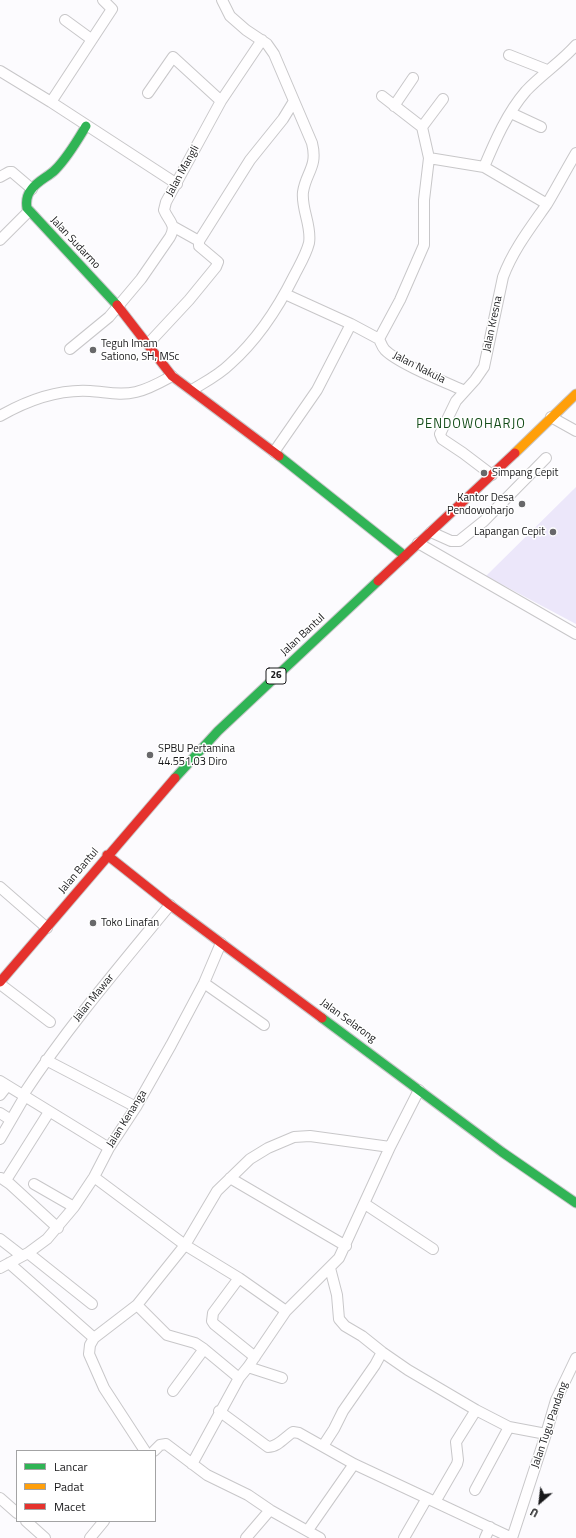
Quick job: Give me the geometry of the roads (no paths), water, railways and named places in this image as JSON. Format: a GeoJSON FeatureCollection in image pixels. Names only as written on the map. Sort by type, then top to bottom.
{"type":"FeatureCollection","features":[{"type":"Feature","properties":{"kind":"street"},"geometry":{"type":"LineString","coordinates":[[51,102],[112,9],[103,0]]}},
{"type":"Feature","properties":{"kind":"street"},"geometry":{"type":"LineString","coordinates":[[192,390],[217,374],[239,355],[264,325],[285,294],[306,253],[309,242],[303,191],[313,167],[314,155],[312,142],[274,54],[262,40],[246,30],[230,16],[222,0]]}},
{"type":"Feature","properties":{"kind":"street"},"geometry":{"type":"LineString","coordinates":[[65,20],[91,40]]}},
{"type":"Feature","properties":{"kind":"street","name":"Jalan Mangli"},"geometry":{"type":"LineString","coordinates":[[174,227],[164,210],[166,202],[222,101],[262,40]]}},
{"type":"Feature","properties":{"kind":"street"},"geometry":{"type":"LineString","coordinates":[[484,167],[511,113],[525,92],[547,70],[562,60],[576,44]]}},
{"type":"Feature","properties":{"kind":"street"},"geometry":{"type":"LineString","coordinates":[[509,55],[547,70]]}},
{"type":"Feature","properties":{"kind":"street"},"geometry":{"type":"LineString","coordinates":[[148,93],[173,57],[222,101]]}},
{"type":"Feature","properties":{"kind":"street"},"geometry":{"type":"LineString","coordinates":[[0,71],[51,102],[177,184]]}},
{"type":"Feature","properties":{"kind":"street"},"geometry":{"type":"LineString","coordinates":[[394,106],[413,78]]}},
{"type":"Feature","properties":{"kind":"street"},"geometry":{"type":"LineString","coordinates":[[285,294],[351,324],[379,339],[400,300],[424,245],[424,200],[429,158],[422,127],[382,96]]}},
{"type":"Feature","properties":{"kind":"street"},"geometry":{"type":"LineString","coordinates":[[422,127],[443,99]]}},
{"type":"Feature","properties":{"kind":"street"},"geometry":{"type":"LineString","coordinates":[[148,344],[189,300],[218,264],[216,259],[199,246],[199,241],[250,160],[283,119],[294,101]]}},
{"type":"Feature","properties":{"kind":"street"},"geometry":{"type":"LineString","coordinates":[[511,113],[541,127]]}},
{"type":"Feature","properties":{"kind":"street"},"geometry":{"type":"LineString","coordinates":[[0,240],[29,211],[26,204],[28,195],[32,189],[50,175],[62,162],[86,126]]}},
{"type":"Feature","properties":{"kind":"street"},"geometry":{"type":"LineString","coordinates":[[429,158],[484,167],[547,204]]}},
{"type":"Feature","properties":{"kind":"street","name":"Jalan Kresna"},"geometry":{"type":"LineString","coordinates":[[492,475],[440,436],[456,401],[484,367],[503,277],[507,265],[575,158]]}},
{"type":"Feature","properties":{"kind":"street"},"geometry":{"type":"LineString","coordinates":[[0,177],[12,172],[32,189]]}},
{"type":"Feature","properties":{"kind":"street","name":"Jalan Sudarmo"},"geometry":{"type":"LineString","coordinates":[[29,211],[118,306],[172,376],[274,452],[404,556]]}},
{"type":"Feature","properties":{"kind":"street"},"geometry":{"type":"LineString","coordinates":[[70,349],[100,325],[118,306],[141,279],[170,237],[174,227],[199,241]]}},
{"type":"Feature","properties":{"kind":"street"},"geometry":{"type":"LineString","coordinates":[[274,452],[317,390],[351,324]]}},
{"type":"Feature","properties":{"kind":"street","name":"Jalan Nakula"},"geometry":{"type":"LineString","coordinates":[[379,339],[385,350],[390,354],[407,364],[465,391]]}},
{"type":"Feature","properties":{"kind":"street"},"geometry":{"type":"LineString","coordinates":[[0,416],[22,404],[47,395],[78,391],[115,394],[130,393],[151,386],[172,376]]}},
{"type":"Feature","properties":{"kind":"street","name":"Jalan Bantul"},"geometry":{"type":"LineString","coordinates":[[0,983],[107,856],[218,731],[492,475],[576,394]]}},
{"type":"Feature","properties":{"kind":"street"},"geometry":{"type":"LineString","coordinates":[[551,417],[576,431]]}},
{"type":"Feature","properties":{"kind":"street"},"geometry":{"type":"LineString","coordinates":[[431,532],[451,540],[459,541],[484,521],[546,458]]}},
{"type":"Feature","properties":{"kind":"street"},"geometry":{"type":"LineString","coordinates":[[418,543],[576,634]]}},
{"type":"Feature","properties":{"kind":"street","name":"Jalan Selarong"},"geometry":{"type":"LineString","coordinates":[[107,856],[170,905],[502,1152],[576,1203]]}},
{"type":"Feature","properties":{"kind":"street"},"geometry":{"type":"LineString","coordinates":[[0,887],[47,928]]}},
{"type":"Feature","properties":{"kind":"street","name":"Jalan Mawar"},"geometry":{"type":"LineString","coordinates":[[0,1139],[24,1095],[46,1060],[170,905]]}},
{"type":"Feature","properties":{"kind":"street","name":"Jalan Kenanga"},"geometry":{"type":"LineString","coordinates":[[0,1268],[25,1254],[47,1239],[58,1228],[74,1207],[94,1177],[109,1148],[136,1107],[204,983],[222,943]]}},
{"type":"Feature","properties":{"kind":"street"},"geometry":{"type":"LineString","coordinates":[[0,983],[50,1022]]}},
{"type":"Feature","properties":{"kind":"street"},"geometry":{"type":"LineString","coordinates":[[204,983],[264,1025]]}},
{"type":"Feature","properties":{"kind":"street"},"geometry":{"type":"LineString","coordinates":[[46,1060],[136,1107]]}},
{"type":"Feature","properties":{"kind":"street"},"geometry":{"type":"LineString","coordinates":[[0,1095],[3,1083],[109,1148]]}},
{"type":"Feature","properties":{"kind":"street"},"geometry":{"type":"LineString","coordinates":[[192,1464],[219,1411],[239,1378],[286,1311],[339,1258],[346,1246],[390,1147],[419,1090]]}},
{"type":"Feature","properties":{"kind":"street"},"geometry":{"type":"LineString","coordinates":[[49,1112],[3,1179],[58,1228]]}},
{"type":"Feature","properties":{"kind":"street"},"geometry":{"type":"LineString","coordinates":[[0,1113],[11,1120]]}},
{"type":"Feature","properties":{"kind":"street"},"geometry":{"type":"LineString","coordinates":[[144,1450],[104,1388],[89,1354],[90,1345],[94,1338],[137,1305],[185,1245],[218,1191],[250,1159],[268,1148],[294,1137],[310,1136],[390,1147]]}},
{"type":"Feature","properties":{"kind":"street"},"geometry":{"type":"LineString","coordinates":[[94,1177],[185,1245],[239,1278],[286,1311]]}},
{"type":"Feature","properties":{"kind":"street"},"geometry":{"type":"LineString","coordinates":[[230,1178],[346,1246]]}},
{"type":"Feature","properties":{"kind":"street"},"geometry":{"type":"LineString","coordinates":[[34,1184],[74,1207]]}},
{"type":"Feature","properties":{"kind":"street"},"geometry":{"type":"LineString","coordinates":[[364,1204],[433,1249]]}},
{"type":"Feature","properties":{"kind":"street"},"geometry":{"type":"LineString","coordinates":[[0,1239],[25,1254],[92,1304]]}},
{"type":"Feature","properties":{"kind":"street"},"geometry":{"type":"LineString","coordinates":[[9,1263],[94,1338]]}},
{"type":"Feature","properties":{"kind":"street"},"geometry":{"type":"LineString","coordinates":[[330,1268],[337,1294],[341,1322],[408,1370],[476,1410],[509,1427],[546,1434]]}},
{"type":"Feature","properties":{"kind":"street"},"geometry":{"type":"LineString","coordinates":[[239,1278],[213,1313],[212,1321],[255,1357]]}},
{"type":"Feature","properties":{"kind":"street"},"geometry":{"type":"LineString","coordinates":[[137,1305],[167,1334],[195,1343],[239,1378]]}},
{"type":"Feature","properties":{"kind":"street"},"geometry":{"type":"LineString","coordinates":[[173,1391],[204,1349]]}},
{"type":"Feature","properties":{"kind":"street"},"geometry":{"type":"LineString","coordinates":[[322,1446],[382,1352]]}},
{"type":"Feature","properties":{"kind":"street","name":"Jalan Tugu Pandang"},"geometry":{"type":"LineString","coordinates":[[512,1538],[556,1400],[576,1358]]}},
{"type":"Feature","properties":{"kind":"street"},"geometry":{"type":"LineString","coordinates":[[248,1367],[282,1378]]}},
{"type":"Feature","properties":{"kind":"street"},"geometry":{"type":"LineString","coordinates":[[404,1538],[457,1464],[456,1442],[476,1410]]}},
{"type":"Feature","properties":{"kind":"street"},"geometry":{"type":"LineString","coordinates":[[219,1411],[268,1447],[277,1445],[293,1432],[299,1433],[307,1436],[354,1464],[512,1538]]}},
{"type":"Feature","properties":{"kind":"street"},"geometry":{"type":"LineString","coordinates":[[475,1490],[509,1427]]}},
{"type":"Feature","properties":{"kind":"street"},"geometry":{"type":"LineString","coordinates":[[155,1450],[160,1445],[166,1444],[207,1474],[248,1495],[270,1510],[320,1538]]}},
{"type":"Feature","properties":{"kind":"street"},"geometry":{"type":"LineString","coordinates":[[308,1530],[354,1464]]}},
{"type":"Feature","properties":{"kind":"street"},"geometry":{"type":"LineString","coordinates":[[0,1498],[16,1512]]}},
{"type":"Feature","properties":{"kind":"street"},"geometry":{"type":"LineString","coordinates":[[246,1538],[270,1510]]}},
{"type":"Feature","properties":{"kind":"street"},"geometry":{"type":"LineString","coordinates":[[27,1522],[45,1538]]}},
{"type":"Feature","properties":{"kind":"street"},"geometry":{"type":"LineString","coordinates":[[90,1538],[103,1522]]}},
{"type":"Feature","properties":{"kind":"street"},"geometry":{"type":"LineString","coordinates":[[484,1538],[490,1527]]}},
{"type":"Feature","properties":{"kind":"place","name":"Teguh Imam Sationo, SH, MSc"},"geometry":{"type":"Point","coordinates":[93,350]}},
{"type":"Feature","properties":{"kind":"place","name":"Simpang Cepit"},"geometry":{"type":"Point","coordinates":[484,473]}},
{"type":"Feature","properties":{"kind":"place","name":"Kantor Desa Pendowoharjo"},"geometry":{"type":"Point","coordinates":[522,504]}},
{"type":"Feature","properties":{"kind":"place","name":"Lapangan Cepit"},"geometry":{"type":"Point","coordinates":[553,532]}},
{"type":"Feature","properties":{"kind":"place","name":"SPBU Pertamina 44.551.03 Diro"},"geometry":{"type":"Point","coordinates":[150,755]}},
{"type":"Feature","properties":{"kind":"place","name":"Toko Linafan"},"geometry":{"type":"Point","coordinates":[93,923]}},
{"type":"Feature","properties":{"kind":"district","name":"PENDOWOHARJO"},"geometry":{"type":"Point","coordinates":[471,425]}}]}
